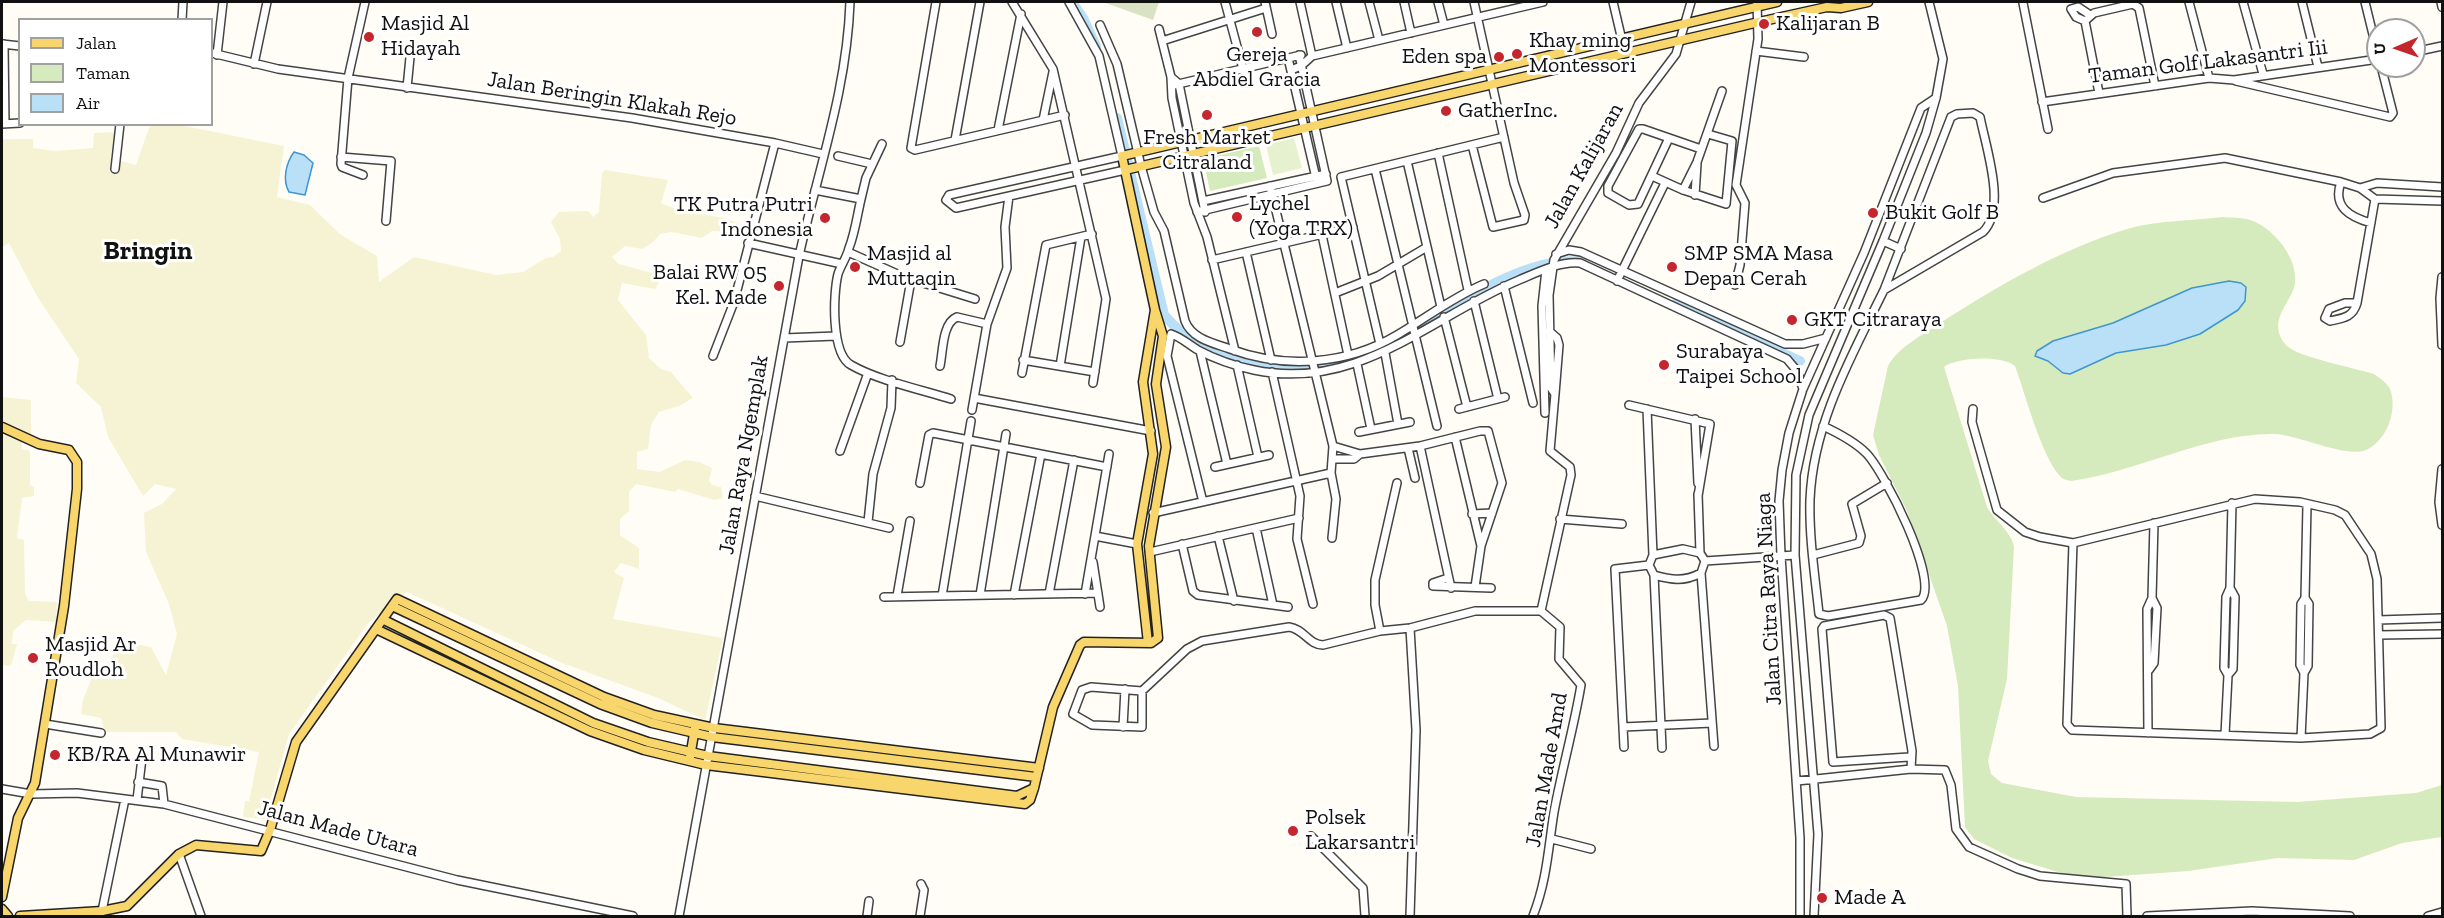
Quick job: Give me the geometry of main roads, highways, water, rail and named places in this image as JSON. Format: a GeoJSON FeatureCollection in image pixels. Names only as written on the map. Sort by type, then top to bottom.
{"type":"FeatureCollection","features":[{"type":"Feature","properties":{"kind":"main road"},"geometry":{"type":"LineString","coordinates":[[384,620],[592,723],[648,742],[691,752],[707,760],[1022,805],[1030,800],[1053,707],[1080,645],[1084,642],[1148,643],[1157,641],[1159,634],[1150,552],[1153,513],[1166,455],[1156,384],[1165,333],[1155,310],[1123,156],[1684,24],[1757,4],[1777,2]]}},
{"type":"Feature","properties":{"kind":"main road"},"geometry":{"type":"LineString","coordinates":[[1126,169],[1680,41],[1827,4],[1841,8],[1868,2]]}},
{"type":"Feature","properties":{"kind":"main road"},"geometry":{"type":"LineString","coordinates":[[1148,643],[1137,544],[1153,454],[1143,382],[1165,333]]}},
{"type":"Feature","properties":{"kind":"main road"},"geometry":{"type":"LineString","coordinates":[[2,427],[39,444],[69,450],[77,462],[72,552],[45,724],[31,794],[18,818],[2,897]]}},
{"type":"Feature","properties":{"kind":"main road"},"geometry":{"type":"LineString","coordinates":[[20,916],[119,908],[134,901],[179,854],[201,845],[258,852],[263,849],[297,742],[378,630],[392,606],[600,704],[652,723],[1038,772]]}},
{"type":"Feature","properties":{"kind":"main road"},"geometry":{"type":"LineString","coordinates":[[378,630],[590,731],[644,750],[689,761],[707,760],[1017,796],[1034,788]]}},
{"type":"Feature","properties":{"kind":"main road"},"geometry":{"type":"LineString","coordinates":[[689,761],[695,729]]}},
{"type":"Feature","properties":{"kind":"main road"},"geometry":{"type":"LineString","coordinates":[[2,909],[8,916]]}},
{"type":"Feature","properties":{"kind":"water"},"geometry":{"type":"Polygon","coordinates":[[[294,152],[304,155],[313,163],[305,195],[289,192],[287,187],[286,172],[294,152]]]}},
{"type":"Feature","properties":{"kind":"water"},"geometry":{"type":"Polygon","coordinates":[[[2229,281],[2241,283],[2246,287],[2245,301],[2238,310],[2200,334],[2166,345],[2116,353],[2070,374],[2063,373],[2048,361],[2035,356],[2037,351],[2053,341],[2113,323],[2192,288],[2229,281]]]}},
{"type":"Feature","properties":{"kind":"waterway"},"geometry":{"type":"LineString","coordinates":[[1072,2],[1083,18],[1096,46]]}},
{"type":"Feature","properties":{"kind":"waterway"},"geometry":{"type":"LineString","coordinates":[[1117,118],[1164,315],[1186,336],[1212,351],[1240,361],[1270,366],[1302,367],[1332,363],[1362,355],[1389,343]]}},
{"type":"Feature","properties":{"kind":"waterway"},"geometry":{"type":"LineString","coordinates":[[1405,334],[1490,285],[1514,274],[1538,266],[1561,262],[1582,262]]}},
{"type":"Feature","properties":{"kind":"waterway"},"geometry":{"type":"LineString","coordinates":[[1675,304],[1800,361]]}},
{"type":"Feature","properties":{"kind":"place","name":"Kalijaran B"},"geometry":{"type":"Point","coordinates":[1764,24]}},
{"type":"Feature","properties":{"kind":"place","name":"Gereja Abdiel Gracia"},"geometry":{"type":"Point","coordinates":[1257,32]}},
{"type":"Feature","properties":{"kind":"place","name":"Masjid Al Hidayah"},"geometry":{"type":"Point","coordinates":[369,37]}},
{"type":"Feature","properties":{"kind":"place","name":"Khay ming Montessori"},"geometry":{"type":"Point","coordinates":[1517,54]}},
{"type":"Feature","properties":{"kind":"place","name":"Eden spa"},"geometry":{"type":"Point","coordinates":[1499,57]}},
{"type":"Feature","properties":{"kind":"place","name":"GatherInc."},"geometry":{"type":"Point","coordinates":[1446,111]}},
{"type":"Feature","properties":{"kind":"place","name":"Fresh Market Citraland"},"geometry":{"type":"Point","coordinates":[1207,115]}},
{"type":"Feature","properties":{"kind":"place","name":"Bukit Golf B"},"geometry":{"type":"Point","coordinates":[1873,213]}},
{"type":"Feature","properties":{"kind":"place","name":"Lychel (Yoga TRX)"},"geometry":{"type":"Point","coordinates":[1237,217]}},
{"type":"Feature","properties":{"kind":"place","name":"TK Putra Putri Indonesia"},"geometry":{"type":"Point","coordinates":[825,218]}},
{"type":"Feature","properties":{"kind":"place","name":"Masjid al Muttaqin"},"geometry":{"type":"Point","coordinates":[855,267]}},
{"type":"Feature","properties":{"kind":"place","name":"SMP SMA Masa Depan Cerah"},"geometry":{"type":"Point","coordinates":[1672,267]}},
{"type":"Feature","properties":{"kind":"place","name":"Balai RW 05 Kel. Made"},"geometry":{"type":"Point","coordinates":[779,286]}},
{"type":"Feature","properties":{"kind":"place","name":"GKT Citraraya"},"geometry":{"type":"Point","coordinates":[1792,320]}},
{"type":"Feature","properties":{"kind":"place","name":"Surabaya Taipei School"},"geometry":{"type":"Point","coordinates":[1664,365]}},
{"type":"Feature","properties":{"kind":"place","name":"Masjid Ar Roudloh"},"geometry":{"type":"Point","coordinates":[33,658]}},
{"type":"Feature","properties":{"kind":"place","name":"KB/RA Al Munawir"},"geometry":{"type":"Point","coordinates":[55,755]}},
{"type":"Feature","properties":{"kind":"place","name":"Polsek Lakarsantri"},"geometry":{"type":"Point","coordinates":[1293,831]}},
{"type":"Feature","properties":{"kind":"place","name":"Made A"},"geometry":{"type":"Point","coordinates":[1822,898]}},
{"type":"Feature","properties":{"kind":"district","name":"Bringin"},"geometry":{"type":"Point","coordinates":[148,252]}}]}
